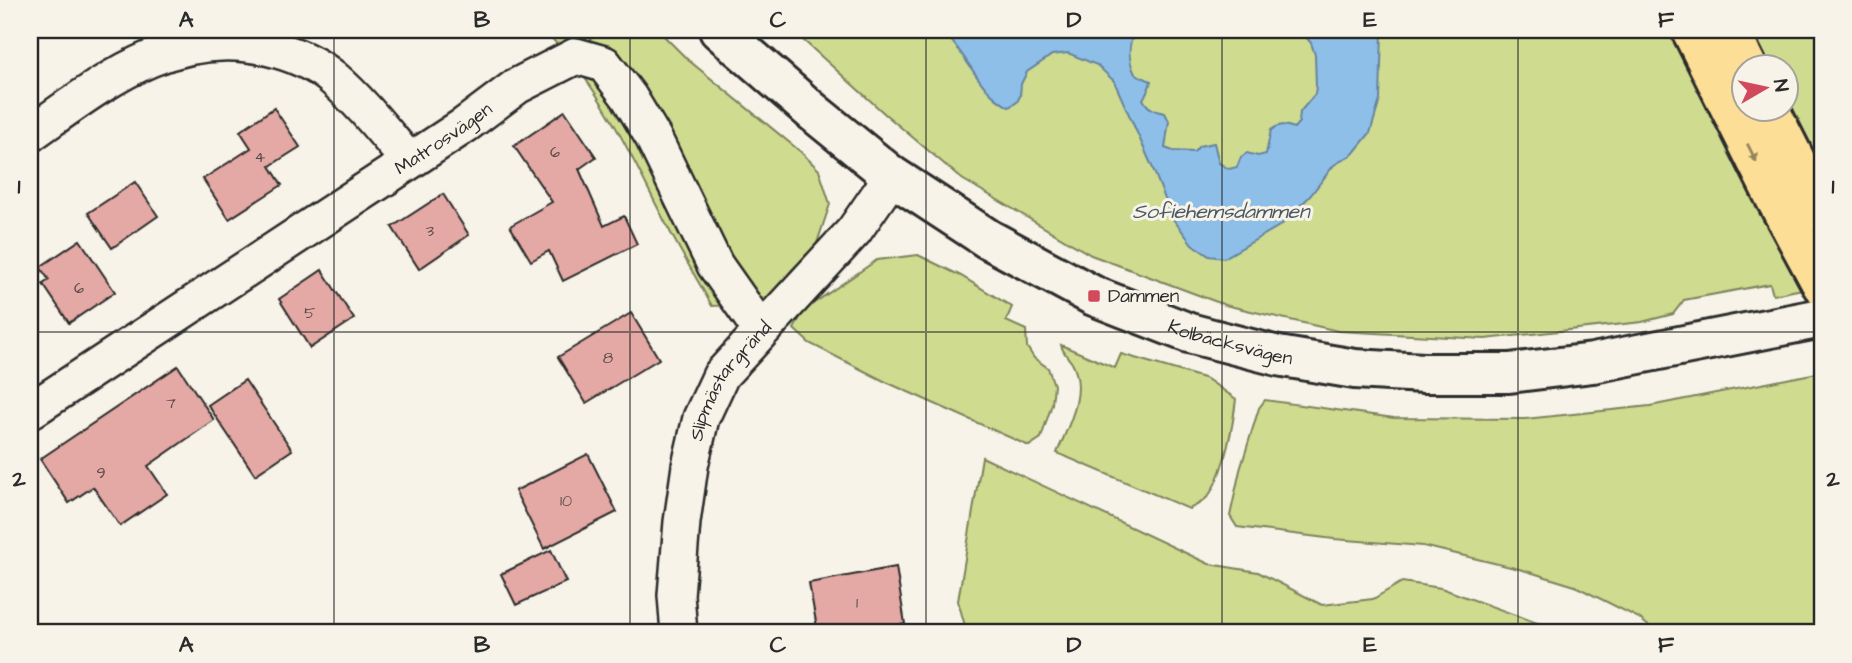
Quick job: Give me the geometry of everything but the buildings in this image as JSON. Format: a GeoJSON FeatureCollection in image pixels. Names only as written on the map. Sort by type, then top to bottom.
{"type":"FeatureCollection","features":[{"type":"Feature","properties":{"kind":"highway"},"geometry":{"type":"LineString","coordinates":[[1691,30],[1822,285]]}},
{"type":"Feature","properties":{"kind":"highway"},"geometry":{"type":"LineString","coordinates":[[1729,30],[1740,52]]}},
{"type":"Feature","properties":{"kind":"highway"},"geometry":{"type":"LineString","coordinates":[[1776,122],[1822,213]]}},
{"type":"Feature","properties":{"kind":"main road","name":"Kolbäcksvägen"},"geometry":{"type":"LineString","coordinates":[[722,30],[812,111],[892,176],[988,239],[1094,296],[1189,333],[1278,356],[1355,369],[1424,373],[1509,373],[1593,363],[1822,318]]}},
{"type":"Feature","properties":{"kind":"street"},"geometry":{"type":"LineString","coordinates":[[30,134],[101,85],[147,58],[185,46],[215,42],[249,43],[310,62],[332,77],[358,102],[409,161]]}},
{"type":"Feature","properties":{"kind":"street","name":"Matrosvägen"},"geometry":{"type":"LineString","coordinates":[[30,411],[465,125],[517,86],[576,56],[604,64],[629,97],[653,138],[715,265],[760,329]]}},
{"type":"Feature","properties":{"kind":"street","name":"Slipmästargränd"},"geometry":{"type":"LineString","coordinates":[[679,633],[676,595],[690,466],[701,418],[721,375],[760,329],[854,231],[892,176]]}},
{"type":"Feature","properties":{"kind":"green space"},"geometry":{"type":"Polygon","coordinates":[[[543,30],[658,30],[687,59],[801,152],[819,170],[830,204],[816,246],[791,271],[769,303],[712,306],[611,118],[563,50],[543,30]]]}},
{"type":"Feature","properties":{"kind":"green space"},"geometry":{"type":"Polygon","coordinates":[[[792,30],[1822,30],[1822,285],[1773,295],[1770,284],[1684,300],[1673,314],[1642,322],[1485,339],[1338,331],[1225,305],[1091,255],[962,179],[792,30]]]}},
{"type":"Feature","properties":{"kind":"green space"},"geometry":{"type":"Polygon","coordinates":[[[918,255],[961,276],[1012,307],[1006,321],[1026,330],[1027,347],[1034,358],[1048,368],[1054,385],[1052,404],[1041,438],[1029,446],[886,382],[809,343],[794,329],[804,310],[877,260],[918,255]]]}},
{"type":"Feature","properties":{"kind":"green space"},"geometry":{"type":"Polygon","coordinates":[[[1061,345],[1115,368],[1121,354],[1207,379],[1236,399],[1224,459],[1207,498],[1189,509],[1057,453],[1075,409],[1078,386],[1072,363],[1061,345]]]}},
{"type":"Feature","properties":{"kind":"green space"},"geometry":{"type":"Polygon","coordinates":[[[1822,372],[1822,633],[1657,633],[1639,618],[1575,586],[1523,570],[1423,546],[1237,527],[1230,516],[1240,470],[1259,408],[1265,400],[1394,418],[1525,419],[1650,406],[1822,372]]]}},
{"type":"Feature","properties":{"kind":"green space"},"geometry":{"type":"Polygon","coordinates":[[[982,457],[1209,564],[1258,572],[1322,605],[1373,599],[1402,582],[1441,588],[1565,633],[967,633],[958,601],[982,457]]]}},
{"type":"Feature","properties":{"kind":"water","name":"Sofiehemsdammen"},"geometry":{"type":"Polygon","coordinates":[[[927,30],[1135,30],[1130,46],[1131,63],[1135,74],[1151,81],[1143,99],[1152,109],[1165,113],[1169,121],[1165,148],[1194,152],[1199,146],[1214,143],[1219,163],[1229,169],[1237,167],[1241,157],[1247,153],[1258,156],[1266,154],[1271,130],[1282,125],[1294,128],[1299,122],[1300,112],[1315,94],[1315,55],[1311,43],[1300,30],[1382,30],[1380,100],[1370,133],[1353,154],[1334,165],[1310,196],[1281,225],[1224,258],[1209,256],[1192,244],[1173,219],[1114,81],[1097,65],[1068,53],[1052,55],[1027,72],[1017,102],[1009,107],[983,85],[949,38],[935,38],[927,30]]]}},
{"type":"Feature","properties":{"kind":"place","name":"Dammen"},"geometry":{"type":"Point","coordinates":[1094,296]}}]}
